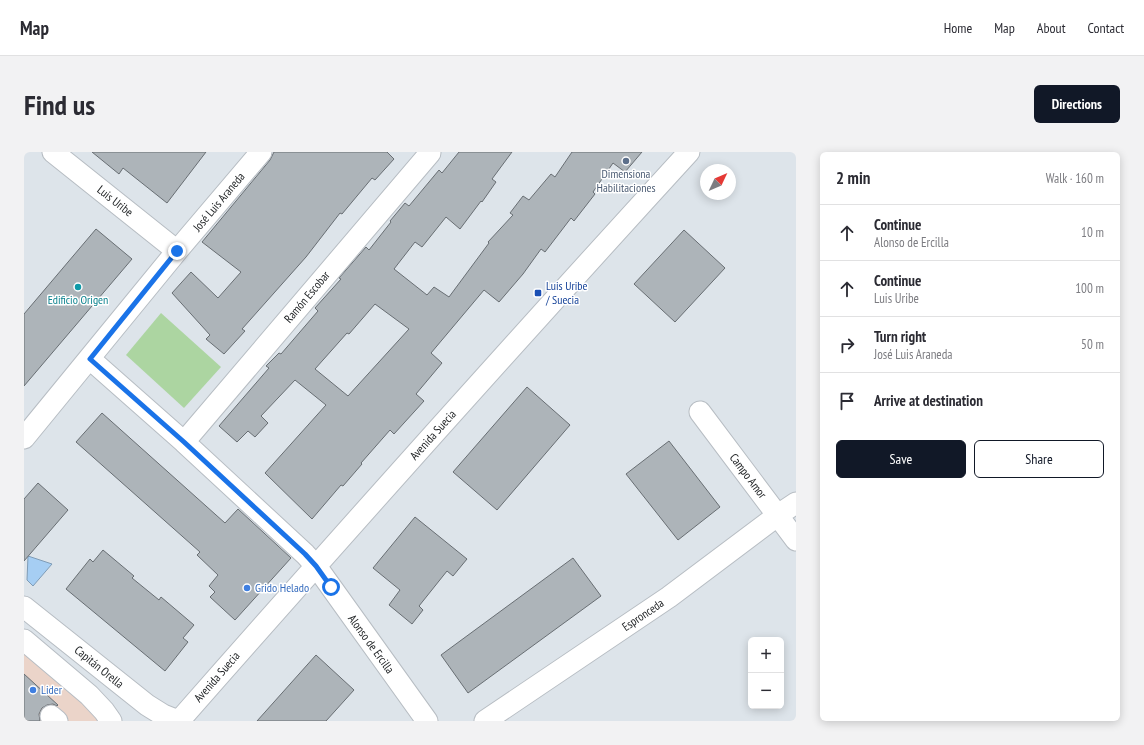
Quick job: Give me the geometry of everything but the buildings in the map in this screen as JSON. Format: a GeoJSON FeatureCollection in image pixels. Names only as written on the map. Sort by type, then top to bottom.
{"type":"FeatureCollection","features":[{"type":"Feature","properties":{"kind":"street","name":"Luis Uribe"},"geometry":{"type":"LineString","coordinates":[[53,152],[177,251]]}},
{"type":"Feature","properties":{"kind":"street","name":"José Luis Araneda"},"geometry":{"type":"LineString","coordinates":[[24,438],[177,251],[261,152]]}},
{"type":"Feature","properties":{"kind":"street","name":"Avenida Suecia"},"geometry":{"type":"LineString","coordinates":[[179,721],[587,263],[689,152]]}},
{"type":"Feature","properties":{"kind":"street","name":"Ramón Escobar"},"geometry":{"type":"LineString","coordinates":[[184,442],[430,153]]}},
{"type":"Feature","properties":{"kind":"street"},"geometry":{"type":"LineString","coordinates":[[90,359],[184,442],[305,554],[316,566]]}},
{"type":"Feature","properties":{"kind":"street","name":"Campo Amor"},"geometry":{"type":"LineString","coordinates":[[700,412],[796,540]]}},
{"type":"Feature","properties":{"kind":"street","name":"Espronceda"},"geometry":{"type":"LineString","coordinates":[[485,721],[669,597],[796,503]]}},
{"type":"Feature","properties":{"kind":"street","name":"Alonso de Ercilla"},"geometry":{"type":"LineString","coordinates":[[316,566],[427,721]]}},
{"type":"Feature","properties":{"kind":"street","name":"Capitán Orella"},"geometry":{"type":"LineString","coordinates":[[24,607],[147,705],[163,715],[179,721]]}},
{"type":"Feature","properties":{"kind":"street"},"geometry":{"type":"LineString","coordinates":[[24,640],[89,695],[111,721]]}},
{"type":"Feature","properties":{"kind":"shaded area"},"geometry":{"type":"Polygon","coordinates":[[[24,639],[117,721],[24,721],[24,639]]]}},
{"type":"Feature","properties":{"kind":"green space"},"geometry":{"type":"Polygon","coordinates":[[[161,313],[221,367],[184,408],[126,355],[161,313]]]}},
{"type":"Feature","properties":{"kind":"water"},"geometry":{"type":"Polygon","coordinates":[[[28,556],[52,564],[33,586],[27,580],[28,556]]]}},
{"type":"Feature","properties":{"kind":"place","name":"Dimensiona Habilitaciones"},"geometry":{"type":"Point","coordinates":[626,161]}},
{"type":"Feature","properties":{"kind":"place","name":"Edificio Origen"},"geometry":{"type":"Point","coordinates":[78,287]}},
{"type":"Feature","properties":{"kind":"place","name":"Luis Uribe / Suecia"},"geometry":{"type":"Point","coordinates":[538,293]}},
{"type":"Feature","properties":{"kind":"place","name":"Grido Helado"},"geometry":{"type":"Point","coordinates":[247,588]}},
{"type":"Feature","properties":{"kind":"place","name":"Lider"},"geometry":{"type":"Point","coordinates":[33,690]}},
{"type":"Feature","properties":{"kind":"route"},"geometry":{"type":"LineString","coordinates":[[177,251],[90,359],[184,442],[305,554],[316,566],[331,587]]}}]}
